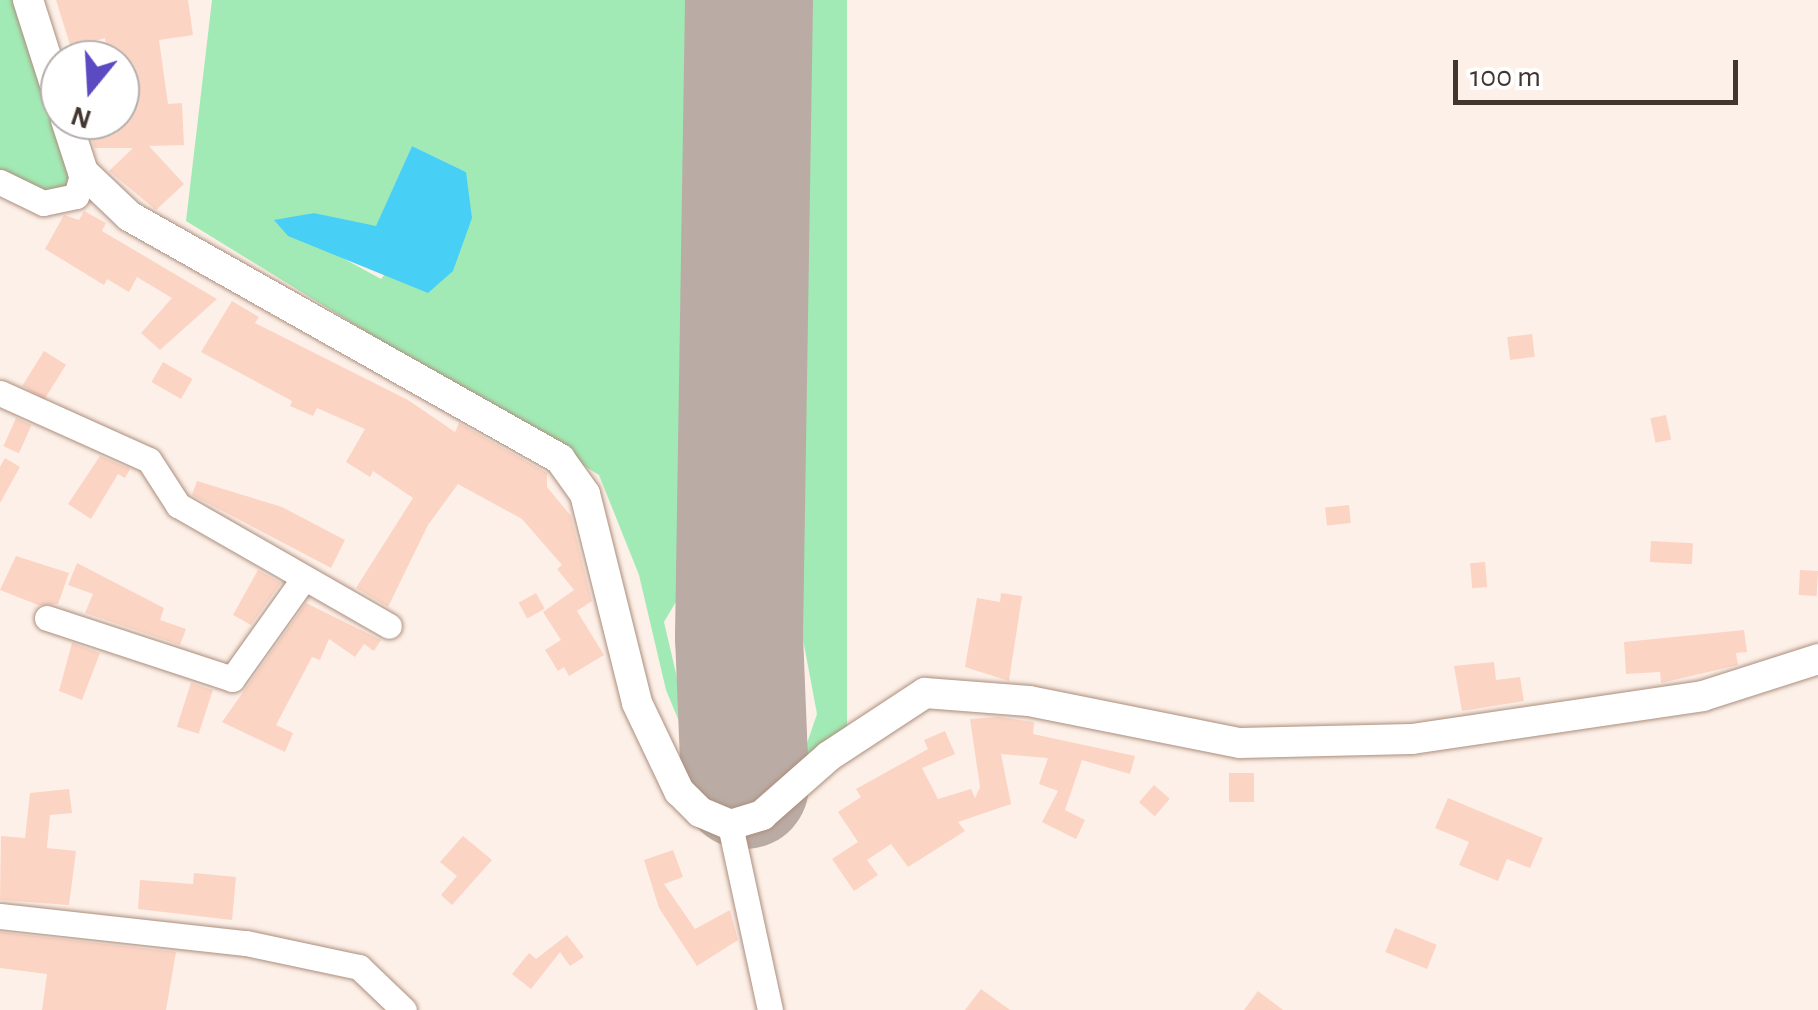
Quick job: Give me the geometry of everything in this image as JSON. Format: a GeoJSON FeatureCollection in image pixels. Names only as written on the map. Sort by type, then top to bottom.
{"type":"FeatureCollection","features":[{"type":"Feature","properties":{"kind":"main road"},"geometry":{"type":"LineString","coordinates":[[28,0],[41,40]]}},
{"type":"Feature","properties":{"kind":"main road"},"geometry":{"type":"LineString","coordinates":[[73,140],[83,172],[129,216],[560,459],[586,494],[637,703],[679,792],[700,812],[730,826],[762,815],[829,756],[924,693],[1029,701],[1240,744],[1412,739],[1703,696],[1818,659]]}},
{"type":"Feature","properties":{"kind":"street"},"geometry":{"type":"LineString","coordinates":[[0,182],[43,203],[76,196],[83,172]]}},
{"type":"Feature","properties":{"kind":"street"},"geometry":{"type":"LineString","coordinates":[[0,392],[149,460],[178,505],[302,581],[389,626]]}},
{"type":"Feature","properties":{"kind":"street"},"geometry":{"type":"LineString","coordinates":[[47,618],[232,679],[302,581]]}},
{"type":"Feature","properties":{"kind":"street"},"geometry":{"type":"LineString","coordinates":[[730,826],[770,1010]]}},
{"type":"Feature","properties":{"kind":"street"},"geometry":{"type":"LineString","coordinates":[[0,916],[246,943],[359,967],[404,1010]]}},
{"type":"Feature","properties":{"kind":"green space"},"geometry":{"type":"Polygon","coordinates":[[[0,0],[28,0],[40,49],[40,140],[62,140],[76,196],[0,182],[0,0]]]}},
{"type":"Feature","properties":{"kind":"green space"},"geometry":{"type":"Polygon","coordinates":[[[212,0],[711,0],[710,544],[664,622],[690,733],[725,785],[758,796],[805,749],[817,714],[783,533],[783,0],[847,0],[847,730],[767,801],[739,798],[708,777],[688,743],[666,690],[639,575],[599,475],[186,221],[212,0]],[[412,146],[376,227],[314,213],[275,221],[381,279],[466,172],[412,146]]]}},
{"type":"Feature","properties":{"kind":"water"},"geometry":{"type":"Polygon","coordinates":[[[412,146],[466,172],[472,218],[453,271],[428,293],[288,236],[274,220],[314,213],[376,226],[412,146]]]}},
{"type":"Feature","properties":{"kind":"building"},"geometry":{"type":"Polygon","coordinates":[[[56,0],[188,0],[193,35],[159,40],[168,104],[182,103],[184,145],[149,146],[184,184],[156,210],[109,171],[133,148],[95,148],[92,140],[140,140],[140,40],[68,40],[56,0]]]}},
{"type":"Feature","properties":{"kind":"building"},"geometry":{"type":"Polygon","coordinates":[[[84,211],[106,223],[102,231],[217,299],[160,350],[141,333],[172,298],[137,277],[129,292],[107,279],[104,285],[45,249],[64,215],[79,220],[84,211]]]}},
{"type":"Feature","properties":{"kind":"building"},"geometry":{"type":"Polygon","coordinates":[[[232,301],[259,317],[255,323],[408,400],[455,432],[459,423],[547,473],[547,487],[571,516],[592,601],[577,611],[604,655],[569,676],[564,667],[558,671],[545,650],[561,640],[543,612],[574,590],[557,569],[562,565],[522,519],[458,484],[428,525],[388,607],[356,588],[413,498],[373,471],[370,477],[346,462],[365,429],[317,408],[313,416],[290,406],[292,401],[201,352],[232,301]]]}},
{"type":"Feature","properties":{"kind":"building"},"geometry":{"type":"Polygon","coordinates":[[[1532,334],[1535,357],[1510,360],[1507,337],[1532,334]]]}},
{"type":"Feature","properties":{"kind":"building"},"geometry":{"type":"Polygon","coordinates":[[[44,351],[66,365],[44,400],[22,386],[44,351]]]}},
{"type":"Feature","properties":{"kind":"building"},"geometry":{"type":"Polygon","coordinates":[[[163,362],[192,379],[181,399],[152,382],[163,362]]]}},
{"type":"Feature","properties":{"kind":"building"},"geometry":{"type":"Polygon","coordinates":[[[1666,415],[1671,439],[1656,443],[1650,418],[1666,415]]]}},
{"type":"Feature","properties":{"kind":"building"},"geometry":{"type":"Polygon","coordinates":[[[16,418],[32,425],[19,453],[3,446],[16,418]]]}},
{"type":"Feature","properties":{"kind":"building"},"geometry":{"type":"Polygon","coordinates":[[[100,456],[130,469],[125,478],[118,474],[91,519],[68,504],[100,456]]]}},
{"type":"Feature","properties":{"kind":"building"},"geometry":{"type":"Polygon","coordinates":[[[5,458],[20,467],[0,503],[0,467],[5,458]]]}},
{"type":"Feature","properties":{"kind":"building"},"geometry":{"type":"Polygon","coordinates":[[[197,481],[282,507],[345,540],[331,568],[192,495],[197,481]]]}},
{"type":"Feature","properties":{"kind":"building"},"geometry":{"type":"Polygon","coordinates":[[[1349,505],[1351,523],[1327,525],[1325,508],[1349,505]]]}},
{"type":"Feature","properties":{"kind":"building"},"geometry":{"type":"Polygon","coordinates":[[[1651,541],[1693,543],[1692,564],[1650,562],[1651,541]]]}},
{"type":"Feature","properties":{"kind":"building"},"geometry":{"type":"Polygon","coordinates":[[[16,556],[69,573],[58,604],[38,605],[0,590],[16,556]]]}},
{"type":"Feature","properties":{"kind":"building"},"geometry":{"type":"Polygon","coordinates":[[[1485,562],[1487,587],[1472,588],[1470,563],[1485,562]]]}},
{"type":"Feature","properties":{"kind":"building"},"geometry":{"type":"Polygon","coordinates":[[[77,563],[164,608],[160,620],[186,629],[180,645],[85,613],[93,594],[68,585],[77,563]]]}},
{"type":"Feature","properties":{"kind":"building"},"geometry":{"type":"Polygon","coordinates":[[[258,570],[281,583],[251,625],[233,615],[258,570]]]}},
{"type":"Feature","properties":{"kind":"building"},"geometry":{"type":"Polygon","coordinates":[[[1800,570],[1818,571],[1817,596],[1799,595],[1800,570]]]}},
{"type":"Feature","properties":{"kind":"building"},"geometry":{"type":"Polygon","coordinates":[[[536,593],[545,609],[527,618],[519,603],[536,593]]]}},
{"type":"Feature","properties":{"kind":"building"},"geometry":{"type":"Polygon","coordinates":[[[1001,593],[1022,596],[1009,681],[965,667],[977,598],[1000,602],[1001,593]]]}},
{"type":"Feature","properties":{"kind":"building"},"geometry":{"type":"Polygon","coordinates":[[[306,603],[381,640],[374,651],[364,644],[355,657],[329,639],[320,660],[312,657],[276,725],[293,733],[285,752],[222,722],[306,603]]]}},
{"type":"Feature","properties":{"kind":"building"},"geometry":{"type":"Polygon","coordinates":[[[1744,630],[1747,652],[1736,653],[1738,665],[1661,683],[1660,672],[1626,674],[1624,642],[1744,630]]]}},
{"type":"Feature","properties":{"kind":"building"},"geometry":{"type":"Polygon","coordinates":[[[72,643],[100,653],[82,700],[59,691],[72,643]]]}},
{"type":"Feature","properties":{"kind":"building"},"geometry":{"type":"Polygon","coordinates":[[[1494,662],[1496,680],[1520,677],[1524,701],[1462,711],[1454,666],[1494,662]]]}},
{"type":"Feature","properties":{"kind":"building"},"geometry":{"type":"Polygon","coordinates":[[[191,683],[213,690],[199,734],[177,727],[191,683]]]}},
{"type":"Feature","properties":{"kind":"building"},"geometry":{"type":"Polygon","coordinates":[[[998,717],[1034,722],[1033,734],[1135,756],[1130,774],[1082,760],[1065,810],[1085,820],[1076,839],[1042,822],[1058,791],[1039,784],[1048,758],[1001,754],[1011,804],[958,822],[965,831],[908,867],[891,844],[867,860],[878,875],[854,891],[832,859],[858,842],[838,812],[861,797],[856,789],[928,749],[924,740],[945,731],[955,754],[922,768],[938,799],[971,789],[975,798],[980,787],[970,719],[998,717]]]}},
{"type":"Feature","properties":{"kind":"building"},"geometry":{"type":"Polygon","coordinates":[[[1229,773],[1254,773],[1254,802],[1229,802],[1229,773]]]}},
{"type":"Feature","properties":{"kind":"building"},"geometry":{"type":"Polygon","coordinates":[[[1154,785],[1170,799],[1155,816],[1139,802],[1154,785]]]}},
{"type":"Feature","properties":{"kind":"building"},"geometry":{"type":"Polygon","coordinates":[[[69,789],[72,813],[50,815],[47,848],[76,851],[69,905],[0,900],[1,836],[25,838],[30,793],[69,789]]]}},
{"type":"Feature","properties":{"kind":"building"},"geometry":{"type":"Polygon","coordinates":[[[1448,798],[1543,838],[1530,868],[1507,859],[1498,881],[1459,865],[1469,842],[1435,828],[1448,798]]]}},
{"type":"Feature","properties":{"kind":"building"},"geometry":{"type":"Polygon","coordinates":[[[463,836],[492,860],[452,905],[441,895],[457,876],[440,862],[463,836]]]}},
{"type":"Feature","properties":{"kind":"building"},"geometry":{"type":"Polygon","coordinates":[[[673,850],[683,877],[664,884],[695,929],[730,910],[738,940],[697,966],[659,908],[644,860],[673,850]]]}},
{"type":"Feature","properties":{"kind":"building"},"geometry":{"type":"Polygon","coordinates":[[[194,873],[236,877],[232,920],[138,909],[140,880],[193,884],[194,873]]]}},
{"type":"Feature","properties":{"kind":"building"},"geometry":{"type":"Polygon","coordinates":[[[1395,928],[1437,945],[1427,969],[1385,952],[1395,928]]]}},
{"type":"Feature","properties":{"kind":"building"},"geometry":{"type":"Polygon","coordinates":[[[0,932],[176,952],[166,1010],[42,1010],[47,974],[0,968],[0,932]]]}},
{"type":"Feature","properties":{"kind":"building"},"geometry":{"type":"Polygon","coordinates":[[[567,935],[584,957],[570,966],[560,952],[531,989],[512,974],[529,953],[536,959],[567,935]]]}},
{"type":"Feature","properties":{"kind":"building"},"geometry":{"type":"Polygon","coordinates":[[[981,989],[1010,1010],[965,1010],[981,989]]]}},
{"type":"Feature","properties":{"kind":"building"},"geometry":{"type":"Polygon","coordinates":[[[1258,991],[1283,1010],[1244,1010],[1258,991]]]}},
{"type":"Feature","properties":{"kind":"runway"},"geometry":{"type":"LineString","coordinates":[[745,785],[739,637],[749,0]]}}]}
